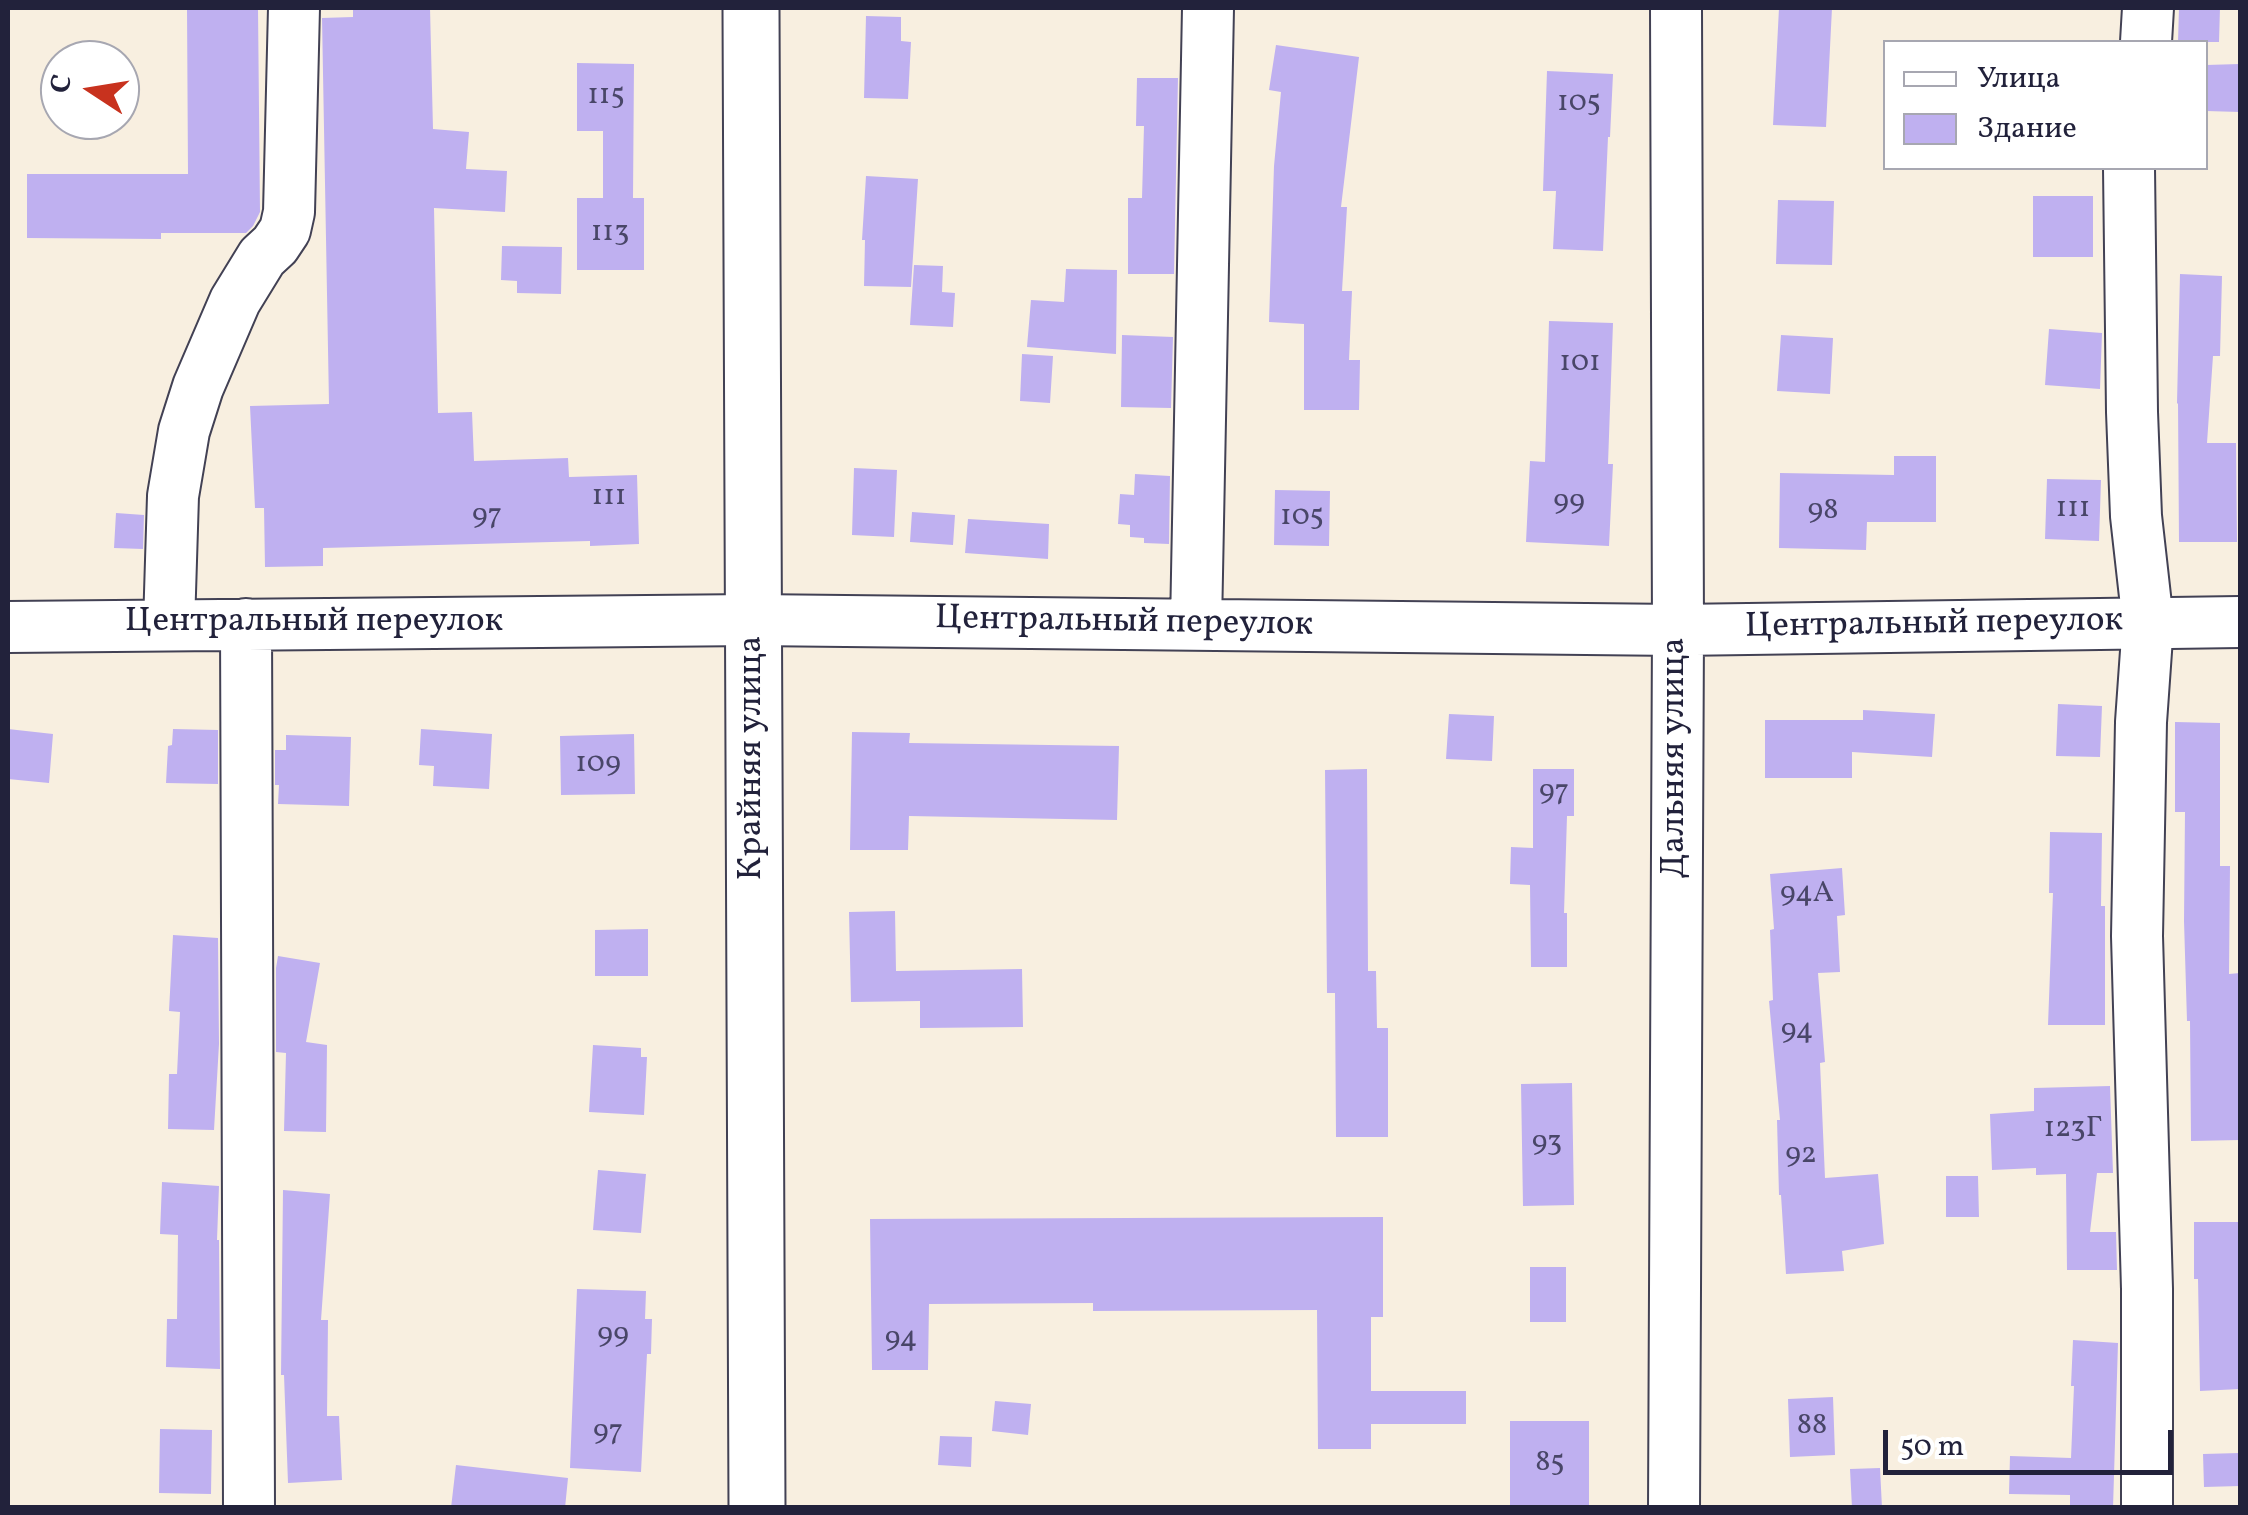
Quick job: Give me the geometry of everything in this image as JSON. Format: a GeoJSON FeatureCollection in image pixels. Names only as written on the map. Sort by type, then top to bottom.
{"type":"FeatureCollection","features":[{"type":"Feature","properties":{"kind":"main road","name":"Крайняя улица"},"geometry":{"type":"LineString","coordinates":[[751,8],[757,1508]]}},
{"type":"Feature","properties":{"kind":"street"},"geometry":{"type":"LineString","coordinates":[[169,625],[172,496],[184,431],[234,301],[262,257],[276,245],[289,212],[294,8]]}},
{"type":"Feature","properties":{"kind":"street"},"geometry":{"type":"LineString","coordinates":[[1196,625],[1208,8]]}},
{"type":"Feature","properties":{"kind":"street","name":"Дальняя улица"},"geometry":{"type":"LineString","coordinates":[[1674,1508],[1676,8]]}},
{"type":"Feature","properties":{"kind":"street"},"geometry":{"type":"LineString","coordinates":[[2146,40],[2148,8]]}},
{"type":"Feature","properties":{"kind":"street"},"geometry":{"type":"LineString","coordinates":[[2130,170],[2136,516],[2148,623],[2141,722],[2137,936],[2147,1288],[2146,1508]]}},
{"type":"Feature","properties":{"kind":"street","name":"Центральный переулок"},"geometry":{"type":"LineString","coordinates":[[8,626],[753,620],[1678,630],[2240,622]]}},
{"type":"Feature","properties":{"kind":"street"},"geometry":{"type":"LineString","coordinates":[[246,624],[250,1508]]}},
{"type":"Feature","properties":{"kind":"building"},"geometry":{"type":"Polygon","coordinates":[[[187,8],[258,8],[260,212],[253,226],[246,233],[161,233],[161,239],[27,238],[27,174],[188,174],[187,8]]]}},
{"type":"Feature","properties":{"kind":"building"},"geometry":{"type":"Polygon","coordinates":[[[353,8],[430,8],[433,129],[469,132],[466,169],[507,171],[505,212],[434,208],[438,413],[472,412],[474,461],[568,458],[569,477],[637,475],[639,544],[590,546],[590,541],[323,548],[323,566],[265,567],[264,508],[255,508],[250,406],[329,404],[322,18],[353,17],[353,8]]]}},
{"type":"Feature","properties":{"kind":"building"},"geometry":{"type":"Polygon","coordinates":[[[1779,8],[1832,8],[1826,127],[1773,125],[1779,8]]]}},
{"type":"Feature","properties":{"kind":"building"},"geometry":{"type":"Polygon","coordinates":[[[2179,8],[2220,8],[2219,42],[2178,40],[2179,8]]]}},
{"type":"Feature","properties":{"kind":"building"},"geometry":{"type":"Polygon","coordinates":[[[866,16],[901,17],[901,41],[911,42],[908,99],[864,98],[866,16]]]}},
{"type":"Feature","properties":{"kind":"building"},"geometry":{"type":"Polygon","coordinates":[[[1276,45],[1359,57],[1341,207],[1347,207],[1342,291],[1352,291],[1349,360],[1360,360],[1359,410],[1304,410],[1304,324],[1269,322],[1274,166],[1281,92],[1269,90],[1276,45]]]}},
{"type":"Feature","properties":{"kind":"building"},"geometry":{"type":"Polygon","coordinates":[[[577,63],[634,64],[633,198],[644,198],[644,270],[577,270],[577,198],[603,198],[603,131],[577,131],[577,63]]]}},
{"type":"Feature","properties":{"kind":"building"},"geometry":{"type":"Polygon","coordinates":[[[2240,64],[2240,112],[2208,111],[2208,65],[2240,64]]]}},
{"type":"Feature","properties":{"kind":"building"},"geometry":{"type":"Polygon","coordinates":[[[1547,71],[1613,74],[1603,251],[1553,249],[1556,191],[1543,191],[1547,71]]]}},
{"type":"Feature","properties":{"kind":"building"},"geometry":{"type":"Polygon","coordinates":[[[1137,78],[1178,78],[1174,274],[1128,274],[1128,198],[1142,198],[1144,126],[1136,126],[1137,78]]]}},
{"type":"Feature","properties":{"kind":"building"},"geometry":{"type":"Polygon","coordinates":[[[866,176],[918,179],[911,287],[864,286],[866,176]]]}},
{"type":"Feature","properties":{"kind":"building"},"geometry":{"type":"Polygon","coordinates":[[[2033,196],[2093,196],[2093,257],[2033,257],[2033,196]]]}},
{"type":"Feature","properties":{"kind":"building"},"geometry":{"type":"Polygon","coordinates":[[[1778,200],[1834,201],[1832,265],[1776,264],[1778,200]]]}},
{"type":"Feature","properties":{"kind":"building"},"geometry":{"type":"Polygon","coordinates":[[[502,246],[562,247],[561,294],[517,293],[517,281],[501,280],[502,246]]]}},
{"type":"Feature","properties":{"kind":"building"},"geometry":{"type":"Polygon","coordinates":[[[914,265],[943,266],[942,292],[955,293],[953,327],[910,325],[914,265]]]}},
{"type":"Feature","properties":{"kind":"building"},"geometry":{"type":"Polygon","coordinates":[[[1066,269],[1117,270],[1116,354],[1027,347],[1031,300],[1064,302],[1066,269]]]}},
{"type":"Feature","properties":{"kind":"building"},"geometry":{"type":"Polygon","coordinates":[[[2180,274],[2222,276],[2220,356],[2213,356],[2207,443],[2236,443],[2237,542],[2179,542],[2180,274]]]}},
{"type":"Feature","properties":{"kind":"building"},"geometry":{"type":"Polygon","coordinates":[[[1549,321],[1613,323],[1609,546],[1526,542],[1530,461],[1545,462],[1549,321]]]}},
{"type":"Feature","properties":{"kind":"building"},"geometry":{"type":"Polygon","coordinates":[[[2049,329],[2102,333],[2100,389],[2045,385],[2049,329]]]}},
{"type":"Feature","properties":{"kind":"building"},"geometry":{"type":"Polygon","coordinates":[[[1122,335],[1173,337],[1171,408],[1121,407],[1122,335]]]}},
{"type":"Feature","properties":{"kind":"building"},"geometry":{"type":"Polygon","coordinates":[[[1781,335],[1833,338],[1830,394],[1777,391],[1781,335]]]}},
{"type":"Feature","properties":{"kind":"building"},"geometry":{"type":"Polygon","coordinates":[[[1022,354],[1053,356],[1050,403],[1020,401],[1022,354]]]}},
{"type":"Feature","properties":{"kind":"building"},"geometry":{"type":"Polygon","coordinates":[[[1894,456],[1936,456],[1936,522],[1867,522],[1866,550],[1779,548],[1780,473],[1894,475],[1894,456]]]}},
{"type":"Feature","properties":{"kind":"building"},"geometry":{"type":"Polygon","coordinates":[[[854,468],[897,470],[894,537],[852,535],[854,468]]]}},
{"type":"Feature","properties":{"kind":"building"},"geometry":{"type":"Polygon","coordinates":[[[1135,474],[1170,476],[1169,544],[1144,543],[1144,538],[1130,537],[1130,525],[1118,524],[1120,494],[1134,495],[1135,474]]]}},
{"type":"Feature","properties":{"kind":"building"},"geometry":{"type":"Polygon","coordinates":[[[2047,479],[2101,480],[2099,541],[2045,539],[2047,479]]]}},
{"type":"Feature","properties":{"kind":"building"},"geometry":{"type":"Polygon","coordinates":[[[1275,490],[1330,491],[1329,546],[1274,545],[1275,490]]]}},
{"type":"Feature","properties":{"kind":"building"},"geometry":{"type":"Polygon","coordinates":[[[912,512],[955,515],[953,545],[910,542],[912,512]]]}},
{"type":"Feature","properties":{"kind":"building"},"geometry":{"type":"Polygon","coordinates":[[[116,513],[144,515],[143,549],[114,548],[116,513]]]}},
{"type":"Feature","properties":{"kind":"building"},"geometry":{"type":"Polygon","coordinates":[[[968,519],[1049,524],[1048,559],[965,553],[968,519]]]}},
{"type":"Feature","properties":{"kind":"building"},"geometry":{"type":"Polygon","coordinates":[[[2058,704],[2102,706],[2100,757],[2056,756],[2058,704]]]}},
{"type":"Feature","properties":{"kind":"building"},"geometry":{"type":"Polygon","coordinates":[[[1863,710],[1935,714],[1932,757],[1852,752],[1852,778],[1765,778],[1765,720],[1863,720],[1863,710]]]}},
{"type":"Feature","properties":{"kind":"building"},"geometry":{"type":"Polygon","coordinates":[[[1449,714],[1494,716],[1492,761],[1446,759],[1449,714]]]}},
{"type":"Feature","properties":{"kind":"building"},"geometry":{"type":"Polygon","coordinates":[[[2175,722],[2220,723],[2220,866],[2230,866],[2229,974],[2240,973],[2240,1140],[2191,1141],[2185,812],[2175,812],[2175,722]]]}},
{"type":"Feature","properties":{"kind":"building"},"geometry":{"type":"Polygon","coordinates":[[[8,729],[53,734],[49,783],[8,779],[8,729]]]}},
{"type":"Feature","properties":{"kind":"building"},"geometry":{"type":"Polygon","coordinates":[[[173,729],[218,730],[218,784],[166,783],[173,729]]]}},
{"type":"Feature","properties":{"kind":"building"},"geometry":{"type":"Polygon","coordinates":[[[421,729],[492,734],[489,789],[433,786],[434,766],[419,765],[421,729]]]}},
{"type":"Feature","properties":{"kind":"building"},"geometry":{"type":"Polygon","coordinates":[[[852,732],[910,733],[909,743],[1119,746],[1117,820],[909,816],[908,850],[850,850],[852,732]]]}},
{"type":"Feature","properties":{"kind":"building"},"geometry":{"type":"Polygon","coordinates":[[[634,734],[635,794],[561,795],[560,736],[634,734]]]}},
{"type":"Feature","properties":{"kind":"building"},"geometry":{"type":"Polygon","coordinates":[[[286,735],[351,737],[349,806],[278,804],[275,750],[286,750],[286,735]]]}},
{"type":"Feature","properties":{"kind":"building"},"geometry":{"type":"Polygon","coordinates":[[[1367,769],[1368,971],[1376,971],[1377,1028],[1388,1028],[1388,1137],[1336,1137],[1335,993],[1327,993],[1325,770],[1367,769]]]}},
{"type":"Feature","properties":{"kind":"building"},"geometry":{"type":"Polygon","coordinates":[[[1533,769],[1574,769],[1574,816],[1567,816],[1567,967],[1531,967],[1530,885],[1510,884],[1511,847],[1533,848],[1533,769]]]}},
{"type":"Feature","properties":{"kind":"building"},"geometry":{"type":"Polygon","coordinates":[[[2050,832],[2102,833],[2105,1025],[2048,1025],[2053,893],[2049,893],[2050,832]]]}},
{"type":"Feature","properties":{"kind":"building"},"geometry":{"type":"Polygon","coordinates":[[[1842,868],[1845,915],[1837,916],[1840,972],[1818,973],[1825,1062],[1820,1063],[1825,1178],[1878,1174],[1884,1244],[1842,1251],[1844,1271],[1786,1274],[1779,1195],[1780,1120],[1769,1001],[1773,1000],[1770,930],[1774,929],[1770,874],[1842,868]]]}},
{"type":"Feature","properties":{"kind":"building"},"geometry":{"type":"Polygon","coordinates":[[[895,911],[896,971],[1022,969],[1023,1027],[920,1028],[920,1001],[851,1002],[849,912],[895,911]]]}},
{"type":"Feature","properties":{"kind":"building"},"geometry":{"type":"Polygon","coordinates":[[[648,929],[648,976],[595,976],[595,930],[648,929]]]}},
{"type":"Feature","properties":{"kind":"building"},"geometry":{"type":"Polygon","coordinates":[[[173,935],[218,938],[219,1044],[214,1130],[168,1129],[169,1074],[177,1074],[180,1012],[169,1011],[173,935]]]}},
{"type":"Feature","properties":{"kind":"building"},"geometry":{"type":"Polygon","coordinates":[[[278,956],[320,963],[306,1042],[327,1045],[326,1132],[284,1131],[286,1053],[276,1052],[278,956]]]}},
{"type":"Feature","properties":{"kind":"building"},"geometry":{"type":"Polygon","coordinates":[[[593,1045],[641,1048],[641,1057],[647,1057],[644,1115],[589,1112],[593,1045]]]}},
{"type":"Feature","properties":{"kind":"building"},"geometry":{"type":"Polygon","coordinates":[[[1572,1083],[1574,1205],[1523,1206],[1521,1084],[1572,1083]]]}},
{"type":"Feature","properties":{"kind":"building"},"geometry":{"type":"Polygon","coordinates":[[[2110,1086],[2113,1173],[2097,1173],[2090,1232],[2116,1232],[2117,1270],[2067,1270],[2066,1174],[2036,1175],[2036,1168],[1992,1170],[1990,1114],[2034,1111],[2034,1088],[2110,1086]]]}},
{"type":"Feature","properties":{"kind":"building"},"geometry":{"type":"Polygon","coordinates":[[[598,1170],[646,1174],[641,1233],[593,1230],[598,1170]]]}},
{"type":"Feature","properties":{"kind":"building"},"geometry":{"type":"Polygon","coordinates":[[[1946,1176],[1978,1176],[1979,1217],[1946,1217],[1946,1176]]]}},
{"type":"Feature","properties":{"kind":"building"},"geometry":{"type":"Polygon","coordinates":[[[162,1182],[219,1186],[220,1369],[166,1367],[167,1319],[177,1319],[178,1235],[160,1234],[162,1182]]]}},
{"type":"Feature","properties":{"kind":"building"},"geometry":{"type":"Polygon","coordinates":[[[283,1190],[330,1194],[321,1320],[328,1320],[327,1416],[339,1416],[342,1480],[288,1483],[281,1375],[283,1190]]]}},
{"type":"Feature","properties":{"kind":"building"},"geometry":{"type":"Polygon","coordinates":[[[1383,1217],[1383,1317],[1371,1317],[1371,1391],[1466,1391],[1466,1424],[1371,1424],[1371,1449],[1318,1449],[1317,1310],[1093,1311],[1093,1303],[929,1304],[928,1370],[872,1370],[870,1219],[1383,1217]]]}},
{"type":"Feature","properties":{"kind":"building"},"geometry":{"type":"Polygon","coordinates":[[[2194,1222],[2240,1222],[2240,1389],[2200,1391],[2194,1222]]]}},
{"type":"Feature","properties":{"kind":"building"},"geometry":{"type":"Polygon","coordinates":[[[1530,1267],[1566,1267],[1566,1322],[1530,1322],[1530,1267]]]}},
{"type":"Feature","properties":{"kind":"building"},"geometry":{"type":"Polygon","coordinates":[[[577,1289],[646,1291],[645,1319],[652,1319],[641,1472],[570,1468],[577,1289]]]}},
{"type":"Feature","properties":{"kind":"building"},"geometry":{"type":"Polygon","coordinates":[[[2073,1340],[2118,1343],[2113,1508],[2070,1508],[2070,1495],[2009,1494],[2010,1456],[2071,1458],[2073,1340]]]}},
{"type":"Feature","properties":{"kind":"building"},"geometry":{"type":"Polygon","coordinates":[[[1833,1397],[1835,1455],[1790,1457],[1788,1399],[1833,1397]]]}},
{"type":"Feature","properties":{"kind":"building"},"geometry":{"type":"Polygon","coordinates":[[[995,1401],[1031,1404],[1028,1435],[992,1431],[995,1401]]]}},
{"type":"Feature","properties":{"kind":"building"},"geometry":{"type":"Polygon","coordinates":[[[1510,1421],[1589,1421],[1589,1508],[1510,1508],[1510,1421]]]}},
{"type":"Feature","properties":{"kind":"building"},"geometry":{"type":"Polygon","coordinates":[[[160,1429],[212,1430],[211,1494],[159,1493],[160,1429]]]}},
{"type":"Feature","properties":{"kind":"building"},"geometry":{"type":"Polygon","coordinates":[[[940,1436],[972,1437],[971,1467],[938,1465],[940,1436]]]}},
{"type":"Feature","properties":{"kind":"building"},"geometry":{"type":"Polygon","coordinates":[[[2240,1453],[2240,1486],[2204,1487],[2203,1454],[2240,1453]]]}},
{"type":"Feature","properties":{"kind":"building"},"geometry":{"type":"Polygon","coordinates":[[[456,1465],[568,1478],[565,1508],[451,1508],[456,1465]]]}},
{"type":"Feature","properties":{"kind":"building"},"geometry":{"type":"Polygon","coordinates":[[[1880,1468],[1882,1508],[1852,1508],[1850,1469],[1880,1468]]]}}]}
